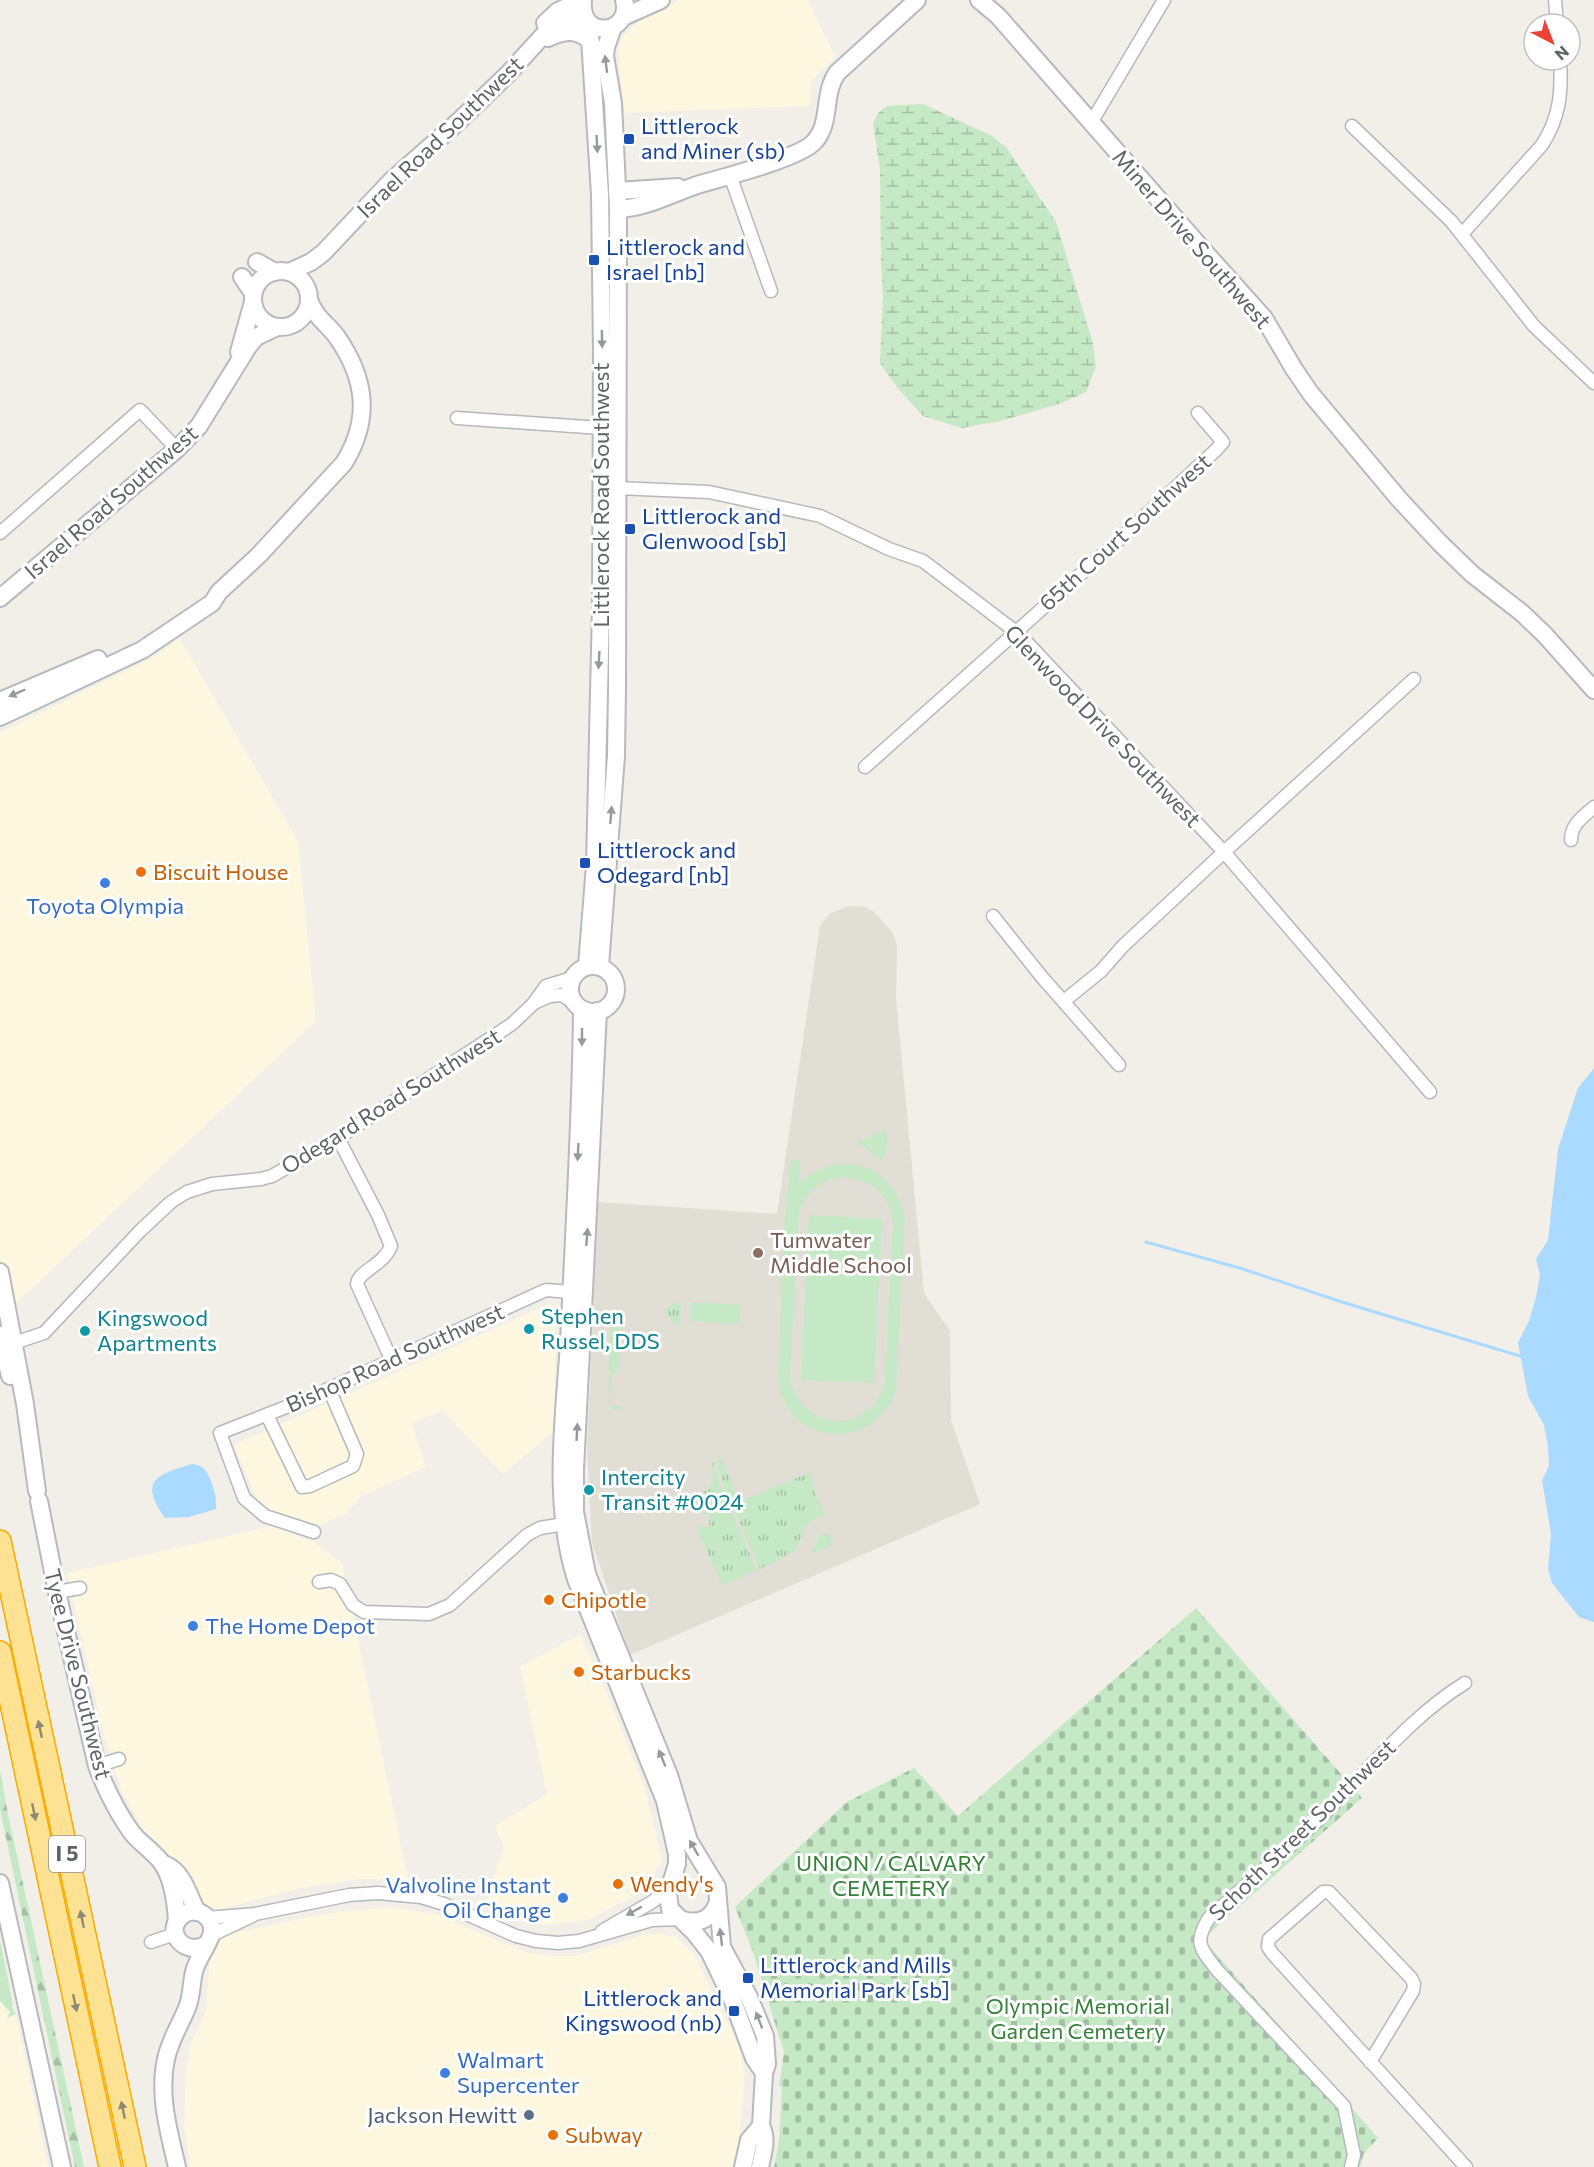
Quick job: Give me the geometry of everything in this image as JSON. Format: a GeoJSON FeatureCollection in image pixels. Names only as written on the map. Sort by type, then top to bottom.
{"type":"FeatureCollection","features":[{"type":"Feature","properties":{"kind":"highway","name":"I 5"},"geometry":{"type":"LineString","coordinates":[[0,1541],[135,2167]]}},
{"type":"Feature","properties":{"kind":"highway","name":"I 5"},"geometry":{"type":"LineString","coordinates":[[0,1652],[110,2167]]}},
{"type":"Feature","properties":{"kind":"street","name":"Littlerock Road Southwest"},"geometry":{"type":"LineString","coordinates":[[583,0],[582,10],[591,42],[600,195],[601,607],[594,966]]}},
{"type":"Feature","properties":{"kind":"street","name":"Israel Road Southwest"},"geometry":{"type":"LineString","coordinates":[[531,47],[550,17],[583,0]]}},
{"type":"Feature","properties":{"kind":"street"},"geometry":{"type":"LineString","coordinates":[[620,15],[661,0]]}},
{"type":"Feature","properties":{"kind":"street"},"geometry":{"type":"LineString","coordinates":[[618,209],[645,205],[801,152],[813,144],[826,120],[829,87],[837,73],[917,0]]}},
{"type":"Feature","properties":{"kind":"street","name":"Miner Drive Southwest"},"geometry":{"type":"LineString","coordinates":[[980,0],[998,16],[1264,318],[1311,394],[1400,499],[1472,574],[1545,635],[1594,690]]}},
{"type":"Feature","properties":{"kind":"street"},"geometry":{"type":"LineString","coordinates":[[1091,123],[1164,0]]}},
{"type":"Feature","properties":{"kind":"street","name":"Littlerock Road Southwest"},"geometry":{"type":"LineString","coordinates":[[594,966],[615,756],[618,209],[613,103],[605,56],[606,46],[620,15]]}},
{"type":"Feature","properties":{"kind":"street","name":"Israel Road Southwest"},"geometry":{"type":"LineString","coordinates":[[282,272],[311,262],[391,181],[508,74],[531,47],[556,24],[568,20],[587,22],[600,29],[620,15]]}},
{"type":"Feature","properties":{"kind":"street"},"geometry":{"type":"LineString","coordinates":[[531,47],[565,32],[581,34],[591,42]]}},
{"type":"Feature","properties":{"kind":"street"},"geometry":{"type":"LineString","coordinates":[[1462,234],[1542,145],[1551,131],[1560,97],[1560,72]]}},
{"type":"Feature","properties":{"kind":"street"},"geometry":{"type":"LineString","coordinates":[[1352,126],[1451,221],[1534,326],[1594,384]]}},
{"type":"Feature","properties":{"kind":"street"},"geometry":{"type":"LineString","coordinates":[[730,175],[771,291]]}},
{"type":"Feature","properties":{"kind":"street"},"geometry":{"type":"LineString","coordinates":[[617,191],[700,185]]}},
{"type":"Feature","properties":{"kind":"street","name":"Israel Road Southwest"},"geometry":{"type":"LineString","coordinates":[[309,298],[318,271],[348,227]]}},
{"type":"Feature","properties":{"kind":"street"},"geometry":{"type":"LineString","coordinates":[[0,717],[142,650],[212,603],[219,592],[259,555],[344,463],[354,447],[359,430],[362,399],[360,384],[347,356],[336,336],[314,312],[303,283],[297,276],[257,262]]}},
{"type":"Feature","properties":{"kind":"street"},"geometry":{"type":"LineString","coordinates":[[253,297],[263,278],[282,272]]}},
{"type":"Feature","properties":{"kind":"street"},"geometry":{"type":"LineString","coordinates":[[242,277],[253,297],[255,311],[260,319],[277,327],[295,324],[302,318],[309,298]]}},
{"type":"Feature","properties":{"kind":"street","name":"Israel Road Southwest"},"geometry":{"type":"LineString","coordinates":[[234,370],[253,297]]}},
{"type":"Feature","properties":{"kind":"street"},"geometry":{"type":"LineString","coordinates":[[295,324],[318,333],[347,356]]}},
{"type":"Feature","properties":{"kind":"street","name":"Israel Road Southwest"},"geometry":{"type":"LineString","coordinates":[[0,598],[177,449],[199,426],[256,337],[277,327]]}},
{"type":"Feature","properties":{"kind":"street"},"geometry":{"type":"LineString","coordinates":[[0,533],[140,410],[177,449]]}},
{"type":"Feature","properties":{"kind":"street","name":"65th Court Southwest"},"geometry":{"type":"LineString","coordinates":[[865,767],[1120,539],[1223,442],[1198,413]]}},
{"type":"Feature","properties":{"kind":"street"},"geometry":{"type":"LineString","coordinates":[[457,418],[601,428]]}},
{"type":"Feature","properties":{"kind":"street","name":"Glenwood Drive Southwest"},"geometry":{"type":"LineString","coordinates":[[617,488],[709,492],[820,516],[889,549],[923,561],[1015,631],[1224,852],[1430,1092]]}},
{"type":"Feature","properties":{"kind":"street"},"geometry":{"type":"LineString","coordinates":[[0,701],[134,643],[179,616],[207,595],[219,592]]}},
{"type":"Feature","properties":{"kind":"street"},"geometry":{"type":"LineString","coordinates":[[1064,1001],[1101,971],[1123,946],[1414,679]]}},
{"type":"Feature","properties":{"kind":"street"},"geometry":{"type":"LineString","coordinates":[[1571,840],[1574,825],[1594,807]]}},
{"type":"Feature","properties":{"kind":"street"},"geometry":{"type":"LineString","coordinates":[[993,916],[1041,976],[1119,1065]]}},
{"type":"Feature","properties":{"kind":"street"},"geometry":{"type":"LineString","coordinates":[[178,1934],[185,1913],[255,1914],[350,1895],[378,1893],[421,1897],[467,1912],[516,1936],[536,1941],[579,1941],[652,1920],[681,1919],[698,1922],[705,1920],[716,1909],[719,1894],[689,1841],[669,1775],[587,1574],[575,1512],[584,1008],[569,986],[578,970],[594,966],[612,975],[616,989],[611,1004],[584,1008],[561,994],[550,996],[533,1004]]}},
{"type":"Feature","properties":{"kind":"street","name":"Odegard Road Southwest"},"geometry":{"type":"LineString","coordinates":[[6,1342],[44,1333],[140,1231],[171,1202],[187,1192],[205,1186],[268,1178],[338,1138],[512,1023],[533,1004],[546,986],[572,978]]}},
{"type":"Feature","properties":{"kind":"street"},"geometry":{"type":"LineString","coordinates":[[584,1008],[582,1093],[563,1458],[564,1524],[568,1553],[576,1579],[665,1800],[677,1854],[677,1864],[668,1901],[670,1909],[702,1941],[712,1957],[736,2007],[754,2058],[764,2073]]}},
{"type":"Feature","properties":{"kind":"street"},"geometry":{"type":"LineString","coordinates":[[338,1138],[378,1215],[391,1246],[387,1256],[376,1266],[362,1273],[357,1279],[357,1284],[392,1360]]}},
{"type":"Feature","properties":{"kind":"street"},"geometry":{"type":"LineString","coordinates":[[0,1272],[6,1342],[37,1491],[25,1404],[6,1342]]}},
{"type":"Feature","properties":{"kind":"street","name":"Bishop Road Southwest"},"geometry":{"type":"LineString","coordinates":[[314,1532],[265,1516],[244,1498],[220,1433],[329,1389],[546,1290],[571,1292]]}},
{"type":"Feature","properties":{"kind":"street"},"geometry":{"type":"LineString","coordinates":[[267,1415],[302,1487],[310,1486],[353,1466],[357,1454],[329,1389]]}},
{"type":"Feature","properties":{"kind":"street","name":"Tyee Drive Southwest"},"geometry":{"type":"LineString","coordinates":[[39,1501],[57,1592],[97,1766],[103,1784],[119,1814],[133,1834],[162,1864],[172,1889],[178,1934],[194,1971]]}},
{"type":"Feature","properties":{"kind":"street"},"geometry":{"type":"LineString","coordinates":[[319,1582],[331,1580],[340,1584],[353,1605],[364,1612],[429,1614],[450,1605],[527,1535],[540,1528],[564,1524]]}},
{"type":"Feature","properties":{"kind":"street"},"geometry":{"type":"LineString","coordinates":[[57,1592],[80,1588]]}},
{"type":"Feature","properties":{"kind":"street","name":"Schoth Street Southwest"},"geometry":{"type":"LineString","coordinates":[[1351,2167],[1354,2155],[1344,2106],[1217,1970],[1201,1948],[1201,1931],[1209,1918],[1329,1809],[1408,1727],[1440,1699],[1465,1683]]}},
{"type":"Feature","properties":{"kind":"street"},"geometry":{"type":"LineString","coordinates":[[97,1766],[119,1759]]}},
{"type":"Feature","properties":{"kind":"street","name":"Tyee Drive Southwest"},"geometry":{"type":"LineString","coordinates":[[162,1864],[172,1868],[213,1929],[208,1940]]}},
{"type":"Feature","properties":{"kind":"street"},"geometry":{"type":"LineString","coordinates":[[599,1934],[652,1902],[670,1887],[675,1878],[690,1871],[699,1872],[713,1880]]}},
{"type":"Feature","properties":{"kind":"street"},"geometry":{"type":"LineString","coordinates":[[0,1883],[62,2167]]}},
{"type":"Feature","properties":{"kind":"street"},"geometry":{"type":"LineString","coordinates":[[1370,2062],[1413,1991],[1414,1984],[1411,1978],[1329,1892],[1323,1892],[1269,1939],[1268,1947],[1370,2062],[1466,2167]]}},
{"type":"Feature","properties":{"kind":"street"},"geometry":{"type":"LineString","coordinates":[[718,1901],[722,1947],[749,1997],[765,2036],[767,2054],[760,2126],[748,2140],[743,2167]]}},
{"type":"Feature","properties":{"kind":"street"},"geometry":{"type":"LineString","coordinates":[[178,1934],[193,1949],[255,1914]]}},
{"type":"Feature","properties":{"kind":"street"},"geometry":{"type":"LineString","coordinates":[[151,1942],[178,1934]]}},
{"type":"Feature","properties":{"kind":"street"},"geometry":{"type":"LineString","coordinates":[[177,2167],[163,2097],[163,2077],[172,2036],[188,2007],[194,1971],[208,1940]]}},
{"type":"Feature","properties":{"kind":"street"},"geometry":{"type":"LineString","coordinates":[[760,2126],[764,2132],[765,2142],[760,2167]]}},
{"type":"Feature","properties":{"kind":"shaded area"},"geometry":{"type":"Polygon","coordinates":[[[679,0],[808,0],[835,57],[811,82],[810,106],[624,113],[619,61],[622,37],[638,22],[679,0]]]}},
{"type":"Feature","properties":{"kind":"shaded area"},"geometry":{"type":"Polygon","coordinates":[[[180,639],[298,841],[316,1021],[8,1311],[0,1266],[0,733],[150,659],[180,639]]]}},
{"type":"Feature","properties":{"kind":"shaded area","name":"Tumwater Middle School"},"geometry":{"type":"Polygon","coordinates":[[[848,906],[865,907],[874,912],[893,933],[897,946],[896,998],[924,1293],[950,1331],[951,1420],[980,1504],[630,1655],[592,1543],[587,1448],[598,1202],[777,1214],[820,926],[829,914],[848,906]]]}},
{"type":"Feature","properties":{"kind":"shaded area"},"geometry":{"type":"Polygon","coordinates":[[[549,1304],[556,1308],[554,1431],[503,1474],[442,1410],[412,1424],[426,1467],[361,1496],[347,1513],[319,1525],[267,1510],[255,1495],[234,1445],[549,1304]]]}},
{"type":"Feature","properties":{"kind":"shaded area"},"geometry":{"type":"Polygon","coordinates":[[[272,1526],[314,1542],[342,1563],[408,1879],[359,1879],[302,1888],[215,1910],[202,1902],[181,1867],[143,1828],[122,1792],[104,1735],[67,1573],[272,1526]]]}},
{"type":"Feature","properties":{"kind":"shaded area"},"geometry":{"type":"Polygon","coordinates":[[[580,1635],[603,1684],[645,1789],[662,1861],[642,1892],[587,1920],[543,1925],[486,1902],[504,1848],[495,1826],[547,1794],[520,1666],[580,1635]]]}},
{"type":"Feature","properties":{"kind":"shaded area"},"geometry":{"type":"Polygon","coordinates":[[[388,1907],[435,1914],[528,1953],[555,1956],[575,1956],[646,1934],[677,1937],[694,1954],[739,2047],[745,2076],[739,2140],[733,2167],[190,2167],[184,2125],[186,2070],[191,2043],[206,2011],[211,1942],[220,1936],[323,1914],[388,1907]]]}},
{"type":"Feature","properties":{"kind":"shaded area"},"geometry":{"type":"Polygon","coordinates":[[[0,1940],[13,2005],[11,2006],[12,2010],[15,2010],[48,2167],[0,2167],[0,1940]]]}},
{"type":"Feature","properties":{"kind":"green space"},"geometry":{"type":"Polygon","coordinates":[[[923,104],[992,136],[1007,148],[1056,222],[1093,343],[1096,367],[1086,392],[1059,404],[1000,421],[962,428],[923,416],[896,386],[880,363],[883,297],[880,169],[873,123],[878,113],[887,106],[923,104]]]}},
{"type":"Feature","properties":{"kind":"green space"},"geometry":{"type":"Polygon","coordinates":[[[884,1130],[887,1146],[882,1161],[858,1144],[858,1140],[862,1141],[884,1130]]]}},
{"type":"Feature","properties":{"kind":"green space"},"geometry":{"type":"Polygon","coordinates":[[[800,1160],[799,1184],[814,1172],[830,1166],[847,1164],[862,1166],[877,1173],[889,1184],[899,1199],[905,1217],[896,1391],[884,1412],[867,1426],[847,1433],[827,1433],[808,1427],[792,1414],[782,1395],[778,1371],[785,1217],[791,1161],[800,1160]],[[836,1178],[822,1183],[806,1198],[799,1212],[790,1377],[796,1396],[807,1409],[820,1418],[836,1421],[851,1419],[865,1412],[877,1400],[885,1382],[893,1223],[888,1204],[878,1190],[854,1178],[836,1178]]]}},
{"type":"Feature","properties":{"kind":"green space"},"geometry":{"type":"Polygon","coordinates":[[[809,1215],[882,1219],[874,1383],[801,1380],[809,1215]]]}},
{"type":"Feature","properties":{"kind":"green space"},"geometry":{"type":"Polygon","coordinates":[[[692,1302],[741,1305],[739,1324],[690,1321],[692,1302]]]}},
{"type":"Feature","properties":{"kind":"green space"},"geometry":{"type":"Polygon","coordinates":[[[673,1303],[681,1303],[680,1326],[676,1325],[664,1311],[673,1303]]]}},
{"type":"Feature","properties":{"kind":"green space"},"geometry":{"type":"Polygon","coordinates":[[[620,1323],[617,1374],[612,1374],[610,1405],[622,1407],[622,1410],[613,1410],[609,1406],[609,1330],[620,1323]]]}},
{"type":"Feature","properties":{"kind":"green space"},"geometry":{"type":"Polygon","coordinates":[[[721,1458],[737,1497],[730,1500],[716,1460],[721,1458]]]}},
{"type":"Feature","properties":{"kind":"green space"},"geometry":{"type":"Polygon","coordinates":[[[714,1462],[719,1483],[757,1570],[722,1585],[697,1528],[697,1526],[709,1527],[710,1514],[697,1513],[698,1497],[711,1484],[714,1462]]]}},
{"type":"Feature","properties":{"kind":"green space"},"geometry":{"type":"Polygon","coordinates":[[[810,1472],[816,1495],[826,1515],[807,1525],[794,1552],[760,1569],[732,1505],[810,1472]]]}},
{"type":"Feature","properties":{"kind":"green space"},"geometry":{"type":"Polygon","coordinates":[[[825,1533],[831,1536],[832,1545],[812,1552],[819,1537],[825,1533]]]}},
{"type":"Feature","properties":{"kind":"green space","name":"Olympic Memorial Garden Cemetery"},"geometry":{"type":"Polygon","coordinates":[[[1196,1608],[1362,1798],[1203,1939],[1378,2138],[1364,2153],[1360,2167],[774,2167],[779,2141],[782,2087],[779,2086],[784,2052],[753,1952],[735,1907],[847,1802],[914,1768],[958,1816],[1196,1608]]]}},
{"type":"Feature","properties":{"kind":"green space"},"geometry":{"type":"Polygon","coordinates":[[[0,1770],[84,2167],[75,2167],[0,1809],[0,1770]]]}},
{"type":"Feature","properties":{"kind":"green space"},"geometry":{"type":"Polygon","coordinates":[[[0,1940],[13,2005],[11,2006],[16,2014],[7,2018],[10,2012],[0,2001],[0,1940]]]}},
{"type":"Feature","properties":{"kind":"water"},"geometry":{"type":"Polygon","coordinates":[[[1594,1068],[1593,1622],[1579,1617],[1552,1583],[1548,1569],[1551,1534],[1542,1480],[1549,1466],[1548,1446],[1544,1425],[1528,1396],[1518,1343],[1529,1321],[1536,1297],[1540,1275],[1536,1259],[1548,1240],[1558,1149],[1578,1088],[1594,1068]]]}},
{"type":"Feature","properties":{"kind":"water"},"geometry":{"type":"Polygon","coordinates":[[[192,1464],[202,1467],[208,1475],[215,1493],[216,1509],[189,1517],[165,1518],[153,1495],[155,1481],[169,1472],[192,1464]]]}},
{"type":"Feature","properties":{"kind":"waterway"},"geometry":{"type":"LineString","coordinates":[[1146,1242],[1243,1269],[1523,1357]]}},
{"type":"Feature","properties":{"kind":"place","name":"Littlerock and Miner (sb)"},"geometry":{"type":"Point","coordinates":[629,139]}},
{"type":"Feature","properties":{"kind":"place","name":"Littlerock and Israel [nb]"},"geometry":{"type":"Point","coordinates":[594,260]}},
{"type":"Feature","properties":{"kind":"place","name":"Littlerock and Glenwood [sb]"},"geometry":{"type":"Point","coordinates":[630,529]}},
{"type":"Feature","properties":{"kind":"place","name":"Littlerock and Odegard [nb]"},"geometry":{"type":"Point","coordinates":[585,863]}},
{"type":"Feature","properties":{"kind":"place","name":"Biscuit House"},"geometry":{"type":"Point","coordinates":[141,872]}},
{"type":"Feature","properties":{"kind":"place","name":"Toyota Olympia"},"geometry":{"type":"Point","coordinates":[105,883]}},
{"type":"Feature","properties":{"kind":"place","name":"Tumwater Middle School"},"geometry":{"type":"Point","coordinates":[758,1253]}},
{"type":"Feature","properties":{"kind":"place","name":"Stephen Russel, DDS"},"geometry":{"type":"Point","coordinates":[529,1329]}},
{"type":"Feature","properties":{"kind":"place","name":"Kingswood Apartments"},"geometry":{"type":"Point","coordinates":[85,1331]}},
{"type":"Feature","properties":{"kind":"place","name":"Intercity Transit #0024"},"geometry":{"type":"Point","coordinates":[589,1490]}},
{"type":"Feature","properties":{"kind":"place","name":"Chipotle"},"geometry":{"type":"Point","coordinates":[549,1600]}},
{"type":"Feature","properties":{"kind":"place","name":"The Home Depot"},"geometry":{"type":"Point","coordinates":[193,1626]}},
{"type":"Feature","properties":{"kind":"place","name":"Starbucks"},"geometry":{"type":"Point","coordinates":[579,1672]}},
{"type":"Feature","properties":{"kind":"place","name":"Wendy's"},"geometry":{"type":"Point","coordinates":[618,1884]}},
{"type":"Feature","properties":{"kind":"place","name":"Valvoline Instant Oil Change"},"geometry":{"type":"Point","coordinates":[563,1898]}},
{"type":"Feature","properties":{"kind":"place","name":"Littlerock and Mills Memorial Park [sb]"},"geometry":{"type":"Point","coordinates":[748,1978]}},
{"type":"Feature","properties":{"kind":"place","name":"Littlerock and Kingswood (nb)"},"geometry":{"type":"Point","coordinates":[734,2011]}},
{"type":"Feature","properties":{"kind":"place","name":"Walmart Supercenter"},"geometry":{"type":"Point","coordinates":[445,2073]}},
{"type":"Feature","properties":{"kind":"place","name":"Jackson Hewitt"},"geometry":{"type":"Point","coordinates":[529,2115]}},
{"type":"Feature","properties":{"kind":"place","name":"Subway"},"geometry":{"type":"Point","coordinates":[553,2135]}},
{"type":"Feature","properties":{"kind":"park label","name":"UNION / CALVARY CEMETERY"},"geometry":{"type":"Point","coordinates":[891,1876]}}]}
